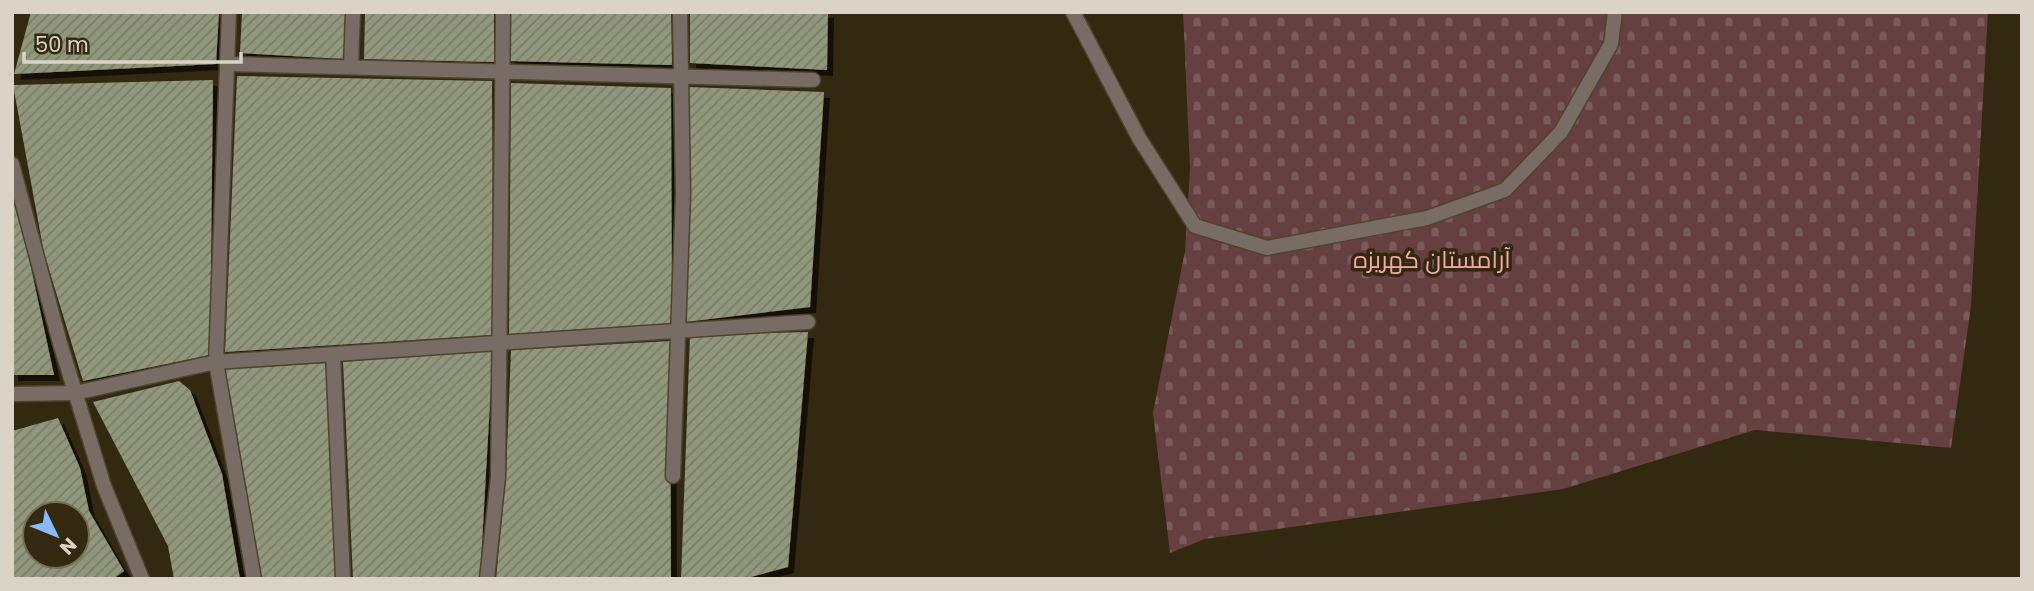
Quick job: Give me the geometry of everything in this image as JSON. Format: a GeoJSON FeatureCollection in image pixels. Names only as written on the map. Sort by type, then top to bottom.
{"type":"FeatureCollection","features":[{"type":"Feature","properties":{"kind":"street"},"geometry":{"type":"LineString","coordinates":[[229,12],[216,362],[254,579]]}},
{"type":"Feature","properties":{"kind":"street"},"geometry":{"type":"LineString","coordinates":[[351,66],[353,12]]}},
{"type":"Feature","properties":{"kind":"street"},"geometry":{"type":"LineString","coordinates":[[487,579],[498,477],[503,12]]}},
{"type":"Feature","properties":{"kind":"street"},"geometry":{"type":"LineString","coordinates":[[673,477],[683,194],[680,12]]}},
{"type":"Feature","properties":{"kind":"street"},"geometry":{"type":"LineString","coordinates":[[1073,12],[1139,138],[1195,226],[1267,248],[1427,218],[1505,190],[1561,132],[1611,44],[1615,12]]}},
{"type":"Feature","properties":{"kind":"street"},"geometry":{"type":"LineString","coordinates":[[226,64],[813,80]]}},
{"type":"Feature","properties":{"kind":"street"},"geometry":{"type":"LineString","coordinates":[[12,164],[75,393],[104,486],[142,579]]}},
{"type":"Feature","properties":{"kind":"street"},"geometry":{"type":"LineString","coordinates":[[12,394],[75,393],[216,362],[808,321]]}},
{"type":"Feature","properties":{"kind":"street"},"geometry":{"type":"LineString","coordinates":[[333,354],[343,579]]}},
{"type":"Feature","properties":{"kind":"green space","name":"آرامستان کهریزه"},"geometry":{"type":"Polygon","coordinates":[[[1183,12],[1988,12],[1971,306],[1951,448],[1755,430],[1563,489],[1205,539],[1170,553],[1153,413],[1185,251],[1190,168],[1183,12]]]}},
{"type":"Feature","properties":{"kind":"building"},"geometry":{"type":"Polygon","coordinates":[[[31,12],[219,12],[216,64],[14,74],[31,12]]]}},
{"type":"Feature","properties":{"kind":"building"},"geometry":{"type":"Polygon","coordinates":[[[242,12],[346,12],[345,59],[240,53],[242,12]]]}},
{"type":"Feature","properties":{"kind":"building"},"geometry":{"type":"Polygon","coordinates":[[[365,12],[494,12],[494,62],[364,59],[365,12]]]}},
{"type":"Feature","properties":{"kind":"building"},"geometry":{"type":"Polygon","coordinates":[[[511,12],[671,12],[672,65],[508,61],[511,12]]]}},
{"type":"Feature","properties":{"kind":"building"},"geometry":{"type":"Polygon","coordinates":[[[690,12],[828,12],[827,70],[690,63],[690,12]]]}},
{"type":"Feature","properties":{"kind":"building"},"geometry":{"type":"Polygon","coordinates":[[[237,76],[492,81],[493,335],[225,352],[237,76]]]}},
{"type":"Feature","properties":{"kind":"building"},"geometry":{"type":"Polygon","coordinates":[[[213,80],[210,355],[83,381],[44,253],[13,85],[213,80]]]}},
{"type":"Feature","properties":{"kind":"building"},"geometry":{"type":"Polygon","coordinates":[[[511,83],[671,88],[672,324],[509,334],[511,83]]]}},
{"type":"Feature","properties":{"kind":"building"},"geometry":{"type":"Polygon","coordinates":[[[689,87],[824,92],[810,307],[685,322],[689,87]]]}},
{"type":"Feature","properties":{"kind":"building"},"geometry":{"type":"Polygon","coordinates":[[[12,190],[19,212],[54,375],[12,375],[12,190]]]}},
{"type":"Feature","properties":{"kind":"building"},"geometry":{"type":"Polygon","coordinates":[[[808,332],[788,567],[743,579],[681,579],[690,335],[808,332]]]}},
{"type":"Feature","properties":{"kind":"building"},"geometry":{"type":"Polygon","coordinates":[[[670,341],[671,579],[496,579],[506,475],[511,350],[670,341]]]}},
{"type":"Feature","properties":{"kind":"building"},"geometry":{"type":"Polygon","coordinates":[[[493,349],[480,579],[353,579],[343,362],[493,349]]]}},
{"type":"Feature","properties":{"kind":"building"},"geometry":{"type":"Polygon","coordinates":[[[328,363],[336,579],[262,579],[223,369],[328,363]]]}},
{"type":"Feature","properties":{"kind":"building"},"geometry":{"type":"Polygon","coordinates":[[[179,381],[190,390],[222,474],[240,579],[174,579],[168,546],[93,402],[179,381]]]}},
{"type":"Feature","properties":{"kind":"building"},"geometry":{"type":"Polygon","coordinates":[[[58,418],[80,468],[87,500],[21,500],[21,570],[91,570],[91,514],[124,571],[113,579],[12,579],[12,431],[58,418]]]}}]}
